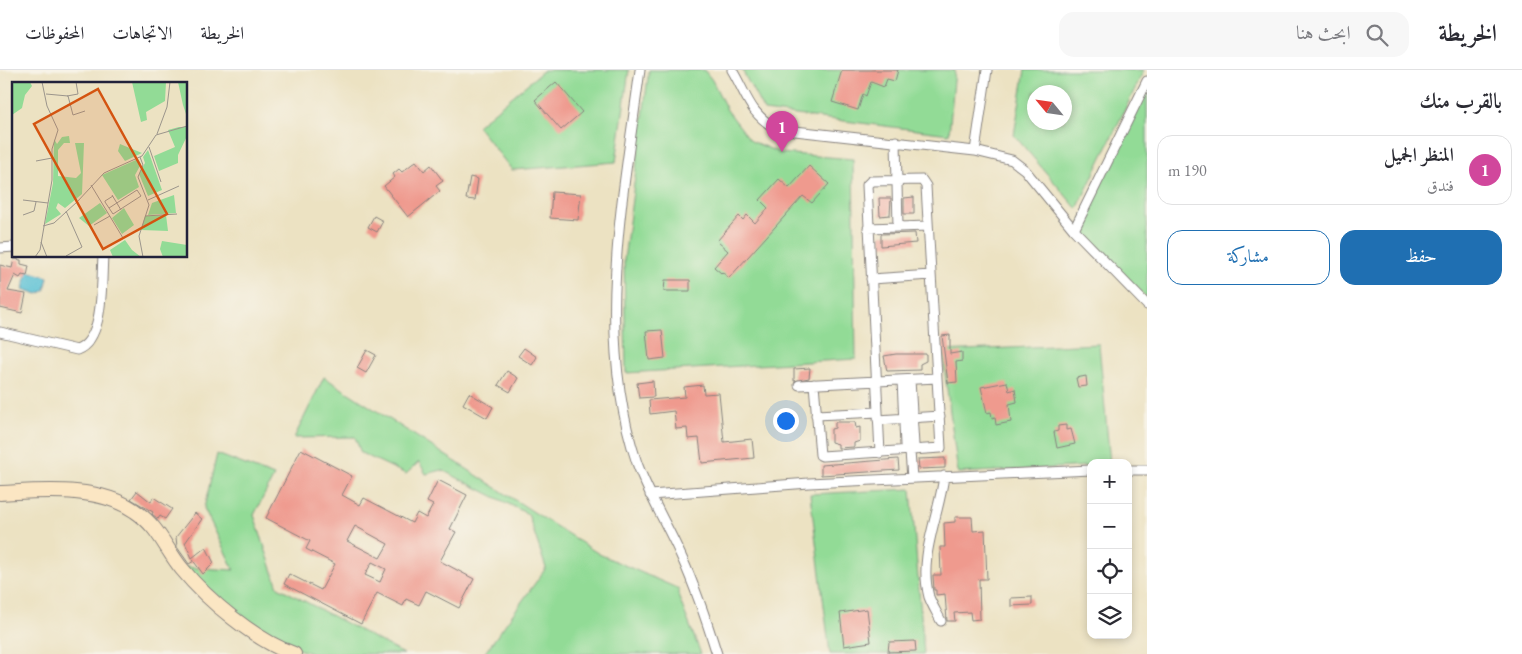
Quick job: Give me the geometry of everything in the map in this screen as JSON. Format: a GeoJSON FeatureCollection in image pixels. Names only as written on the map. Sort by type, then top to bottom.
{"type":"FeatureCollection","features":[{"type":"Feature","properties":{"kind":"street"},"geometry":{"type":"LineString","coordinates":[[640,70],[617,242],[614,282],[617,358],[622,400],[631,443],[650,495],[683,559],[717,654]]}},
{"type":"Feature","properties":{"kind":"street"},"geometry":{"type":"LineString","coordinates":[[732,70],[750,106],[758,116],[777,128],[896,141],[975,152],[1012,160],[1018,164],[1074,230],[1147,305]]}},
{"type":"Feature","properties":{"kind":"street"},"geometry":{"type":"LineString","coordinates":[[975,152],[988,70]]}},
{"type":"Feature","properties":{"kind":"street"},"geometry":{"type":"LineString","coordinates":[[1074,230],[1147,81]]}},
{"type":"Feature","properties":{"kind":"street"},"geometry":{"type":"LineString","coordinates":[[896,141],[898,227]]}},
{"type":"Feature","properties":{"kind":"street"},"geometry":{"type":"LineString","coordinates":[[814,384],[820,455],[880,453],[910,452],[941,448],[925,182],[919,179],[871,181],[867,185],[880,453]]}},
{"type":"Feature","properties":{"kind":"street"},"geometry":{"type":"LineString","coordinates":[[868,228],[928,226]]}},
{"type":"Feature","properties":{"kind":"street"},"geometry":{"type":"LineString","coordinates":[[0,332],[77,350],[85,347],[97,326],[103,258]]}},
{"type":"Feature","properties":{"kind":"street"},"geometry":{"type":"LineString","coordinates":[[871,279],[931,275]]}},
{"type":"Feature","properties":{"kind":"street"},"geometry":{"type":"LineString","coordinates":[[800,385],[937,378]]}},
{"type":"Feature","properties":{"kind":"street"},"geometry":{"type":"LineString","coordinates":[[906,380],[908,418],[914,445],[910,452],[912,478]]}},
{"type":"Feature","properties":{"kind":"street"},"geometry":{"type":"LineString","coordinates":[[816,415],[908,418],[940,416]]}},
{"type":"Feature","properties":{"kind":"street"},"geometry":{"type":"LineString","coordinates":[[650,495],[944,476],[1087,470]]}},
{"type":"Feature","properties":{"kind":"street"},"geometry":{"type":"LineString","coordinates":[[1132,470],[1147,470]]}},
{"type":"Feature","properties":{"kind":"street"},"geometry":{"type":"LineString","coordinates":[[940,621],[929,597],[926,557],[942,496],[944,476]]}},
{"type":"Feature","properties":{"kind":"street"},"geometry":{"type":"LineString","coordinates":[[0,493],[60,490],[93,496],[133,509],[156,528],[183,570],[221,606],[269,643],[294,654]]}},
{"type":"Feature","properties":{"kind":"green space"},"geometry":{"type":"Polygon","coordinates":[[[544,70],[629,70],[616,162],[512,170],[477,126],[544,70]]]}},
{"type":"Feature","properties":{"kind":"green space"},"geometry":{"type":"Polygon","coordinates":[[[649,70],[704,70],[712,80],[727,110],[751,141],[780,153],[853,159],[856,359],[626,373],[624,260],[649,70]]]}},
{"type":"Feature","properties":{"kind":"green space"},"geometry":{"type":"Polygon","coordinates":[[[742,70],[955,70],[949,134],[764,111],[742,70]]]}},
{"type":"Feature","properties":{"kind":"green space"},"geometry":{"type":"Polygon","coordinates":[[[1025,70],[1144,70],[1077,209],[1014,135],[1025,70]]]}},
{"type":"Feature","properties":{"kind":"green space"},"geometry":{"type":"Polygon","coordinates":[[[1147,88],[1147,298],[1078,229],[1147,88]]]}},
{"type":"Feature","properties":{"kind":"green space"},"geometry":{"type":"Polygon","coordinates":[[[1099,344],[1110,459],[1087,459],[1087,466],[958,473],[942,351],[1099,344]]]}},
{"type":"Feature","properties":{"kind":"green space"},"geometry":{"type":"Polygon","coordinates":[[[324,377],[599,554],[679,589],[679,598],[701,654],[484,654],[546,568],[528,514],[442,470],[426,474],[419,462],[406,474],[361,453],[355,437],[294,438],[324,377]]]}},
{"type":"Feature","properties":{"kind":"green space"},"geometry":{"type":"Polygon","coordinates":[[[217,454],[274,476],[254,515],[278,587],[404,654],[313,654],[270,640],[183,567],[234,570],[204,508],[217,454]]]}},
{"type":"Feature","properties":{"kind":"green space"},"geometry":{"type":"Polygon","coordinates":[[[911,489],[924,654],[830,654],[810,494],[911,489]]]}},
{"type":"Feature","properties":{"kind":"water"},"geometry":{"type":"Polygon","coordinates":[[[28,271],[48,277],[45,290],[38,294],[23,289],[28,271]]]}},
{"type":"Feature","properties":{"kind":"building"},"geometry":{"type":"Polygon","coordinates":[[[842,70],[898,70],[895,81],[887,79],[884,87],[871,82],[866,96],[863,94],[858,110],[832,102],[842,70]]]}},
{"type":"Feature","properties":{"kind":"building"},"geometry":{"type":"Polygon","coordinates":[[[556,82],[582,112],[561,130],[535,100],[556,82]]]}},
{"type":"Feature","properties":{"kind":"building"},"geometry":{"type":"Polygon","coordinates":[[[416,161],[424,171],[431,165],[443,181],[436,186],[440,191],[408,217],[384,186],[395,177],[393,174],[399,169],[402,172],[416,161]]]}},
{"type":"Feature","properties":{"kind":"building"},"geometry":{"type":"Polygon","coordinates":[[[809,166],[829,184],[812,203],[803,196],[729,278],[714,267],[728,251],[717,241],[739,216],[743,220],[747,215],[755,223],[768,208],[760,200],[779,179],[789,188],[809,166]]]}},
{"type":"Feature","properties":{"kind":"building"},"geometry":{"type":"Polygon","coordinates":[[[470,177],[478,179],[475,200],[466,199],[470,177]]]}},
{"type":"Feature","properties":{"kind":"building"},"geometry":{"type":"Polygon","coordinates":[[[552,192],[581,194],[578,220],[550,218],[552,192]]]}},
{"type":"Feature","properties":{"kind":"building"},"geometry":{"type":"Polygon","coordinates":[[[914,197],[914,214],[904,214],[904,198],[914,197]]]}},
{"type":"Feature","properties":{"kind":"building"},"geometry":{"type":"Polygon","coordinates":[[[879,198],[891,198],[890,215],[880,216],[879,198]]]}},
{"type":"Feature","properties":{"kind":"building"},"geometry":{"type":"Polygon","coordinates":[[[374,216],[383,221],[377,232],[368,227],[374,216]]]}},
{"type":"Feature","properties":{"kind":"building"},"geometry":{"type":"Polygon","coordinates":[[[915,233],[916,243],[881,246],[881,234],[915,233]]]}},
{"type":"Feature","properties":{"kind":"building"},"geometry":{"type":"Polygon","coordinates":[[[14,259],[21,260],[21,264],[29,266],[27,276],[22,275],[20,278],[15,275],[8,291],[26,294],[22,313],[0,308],[0,265],[12,268],[14,259]]]}},
{"type":"Feature","properties":{"kind":"building"},"geometry":{"type":"Polygon","coordinates":[[[665,280],[690,280],[690,291],[664,291],[665,280]]]}},
{"type":"Feature","properties":{"kind":"building"},"geometry":{"type":"Polygon","coordinates":[[[662,330],[665,358],[649,360],[646,331],[662,330]]]}},
{"type":"Feature","properties":{"kind":"building"},"geometry":{"type":"Polygon","coordinates":[[[950,335],[950,354],[962,352],[962,361],[956,362],[957,382],[948,383],[942,336],[950,335]]]}},
{"type":"Feature","properties":{"kind":"building"},"geometry":{"type":"Polygon","coordinates":[[[524,348],[537,357],[532,365],[518,356],[524,348]]]}},
{"type":"Feature","properties":{"kind":"building"},"geometry":{"type":"Polygon","coordinates":[[[367,350],[376,355],[366,373],[357,368],[367,350]]]}},
{"type":"Feature","properties":{"kind":"building"},"geometry":{"type":"Polygon","coordinates":[[[926,354],[926,361],[920,364],[920,370],[887,371],[884,356],[926,354]]]}},
{"type":"Feature","properties":{"kind":"building"},"geometry":{"type":"Polygon","coordinates":[[[810,368],[809,378],[794,381],[794,369],[810,368]]]}},
{"type":"Feature","properties":{"kind":"building"},"geometry":{"type":"Polygon","coordinates":[[[507,371],[518,378],[510,392],[498,385],[507,371]]]}},
{"type":"Feature","properties":{"kind":"building"},"geometry":{"type":"Polygon","coordinates":[[[1086,376],[1087,386],[1078,387],[1076,378],[1086,376]]]}},
{"type":"Feature","properties":{"kind":"building"},"geometry":{"type":"Polygon","coordinates":[[[653,381],[654,397],[639,398],[637,383],[653,381]]]}},
{"type":"Feature","properties":{"kind":"building"},"geometry":{"type":"Polygon","coordinates":[[[1007,382],[1009,391],[1015,389],[1017,402],[1009,404],[1011,422],[996,425],[995,417],[992,418],[991,412],[987,413],[981,387],[1007,382]]]}},
{"type":"Feature","properties":{"kind":"building"},"geometry":{"type":"Polygon","coordinates":[[[703,385],[704,394],[719,393],[724,442],[752,439],[754,458],[702,463],[699,438],[688,439],[687,428],[676,429],[674,411],[650,414],[649,400],[685,397],[684,387],[703,385]]]}},
{"type":"Feature","properties":{"kind":"building"},"geometry":{"type":"Polygon","coordinates":[[[469,393],[493,407],[487,418],[463,404],[469,393]]]}},
{"type":"Feature","properties":{"kind":"building"},"geometry":{"type":"Polygon","coordinates":[[[835,422],[855,422],[856,428],[860,427],[860,441],[854,443],[854,447],[838,448],[838,444],[831,442],[831,429],[835,428],[835,422]]]}},
{"type":"Feature","properties":{"kind":"building"},"geometry":{"type":"Polygon","coordinates":[[[1066,425],[1066,430],[1071,429],[1075,444],[1057,448],[1054,432],[1058,431],[1058,426],[1066,425]]]}},
{"type":"Feature","properties":{"kind":"building"},"geometry":{"type":"Polygon","coordinates":[[[301,449],[352,476],[342,495],[360,505],[364,498],[412,523],[417,513],[426,518],[433,505],[427,502],[438,480],[467,495],[450,529],[456,532],[440,561],[474,579],[459,608],[426,591],[419,605],[406,599],[403,606],[377,593],[361,624],[284,584],[289,574],[321,590],[335,564],[306,549],[310,541],[266,518],[301,449]],[[355,526],[347,541],[380,558],[388,544],[355,526]],[[372,562],[365,575],[380,582],[386,569],[372,562]]]}},
{"type":"Feature","properties":{"kind":"building"},"geometry":{"type":"Polygon","coordinates":[[[945,458],[945,468],[919,469],[918,459],[945,458]]]}},
{"type":"Feature","properties":{"kind":"building"},"geometry":{"type":"Polygon","coordinates":[[[898,459],[899,470],[821,475],[821,465],[898,459]]]}},
{"type":"Feature","properties":{"kind":"building"},"geometry":{"type":"Polygon","coordinates":[[[137,491],[151,502],[153,497],[172,509],[165,519],[160,516],[158,519],[152,514],[153,512],[131,499],[137,491]]]}},
{"type":"Feature","properties":{"kind":"building"},"geometry":{"type":"Polygon","coordinates":[[[195,513],[202,519],[185,543],[192,558],[206,547],[214,563],[203,574],[194,561],[189,564],[177,547],[176,537],[195,513]]]}},
{"type":"Feature","properties":{"kind":"building"},"geometry":{"type":"Polygon","coordinates":[[[955,517],[972,517],[973,531],[985,530],[987,579],[979,579],[980,619],[971,620],[970,612],[954,613],[955,621],[947,621],[945,594],[936,595],[936,590],[934,590],[933,575],[941,575],[940,547],[945,547],[944,523],[955,522],[955,517]]]}},
{"type":"Feature","properties":{"kind":"building"},"geometry":{"type":"Polygon","coordinates":[[[1032,597],[1032,605],[1011,606],[1011,598],[1032,597]]]}},
{"type":"Feature","properties":{"kind":"building"},"geometry":{"type":"Polygon","coordinates":[[[867,609],[871,642],[844,646],[840,613],[867,609]]]}},
{"type":"Feature","properties":{"kind":"building"},"geometry":{"type":"Polygon","coordinates":[[[915,641],[916,651],[888,652],[889,642],[915,641]]]}},
{"type":"Feature","properties":{"kind":"place","name":"المنظر الجميل"},"geometry":{"type":"Point","coordinates":[782,152]}}]}
